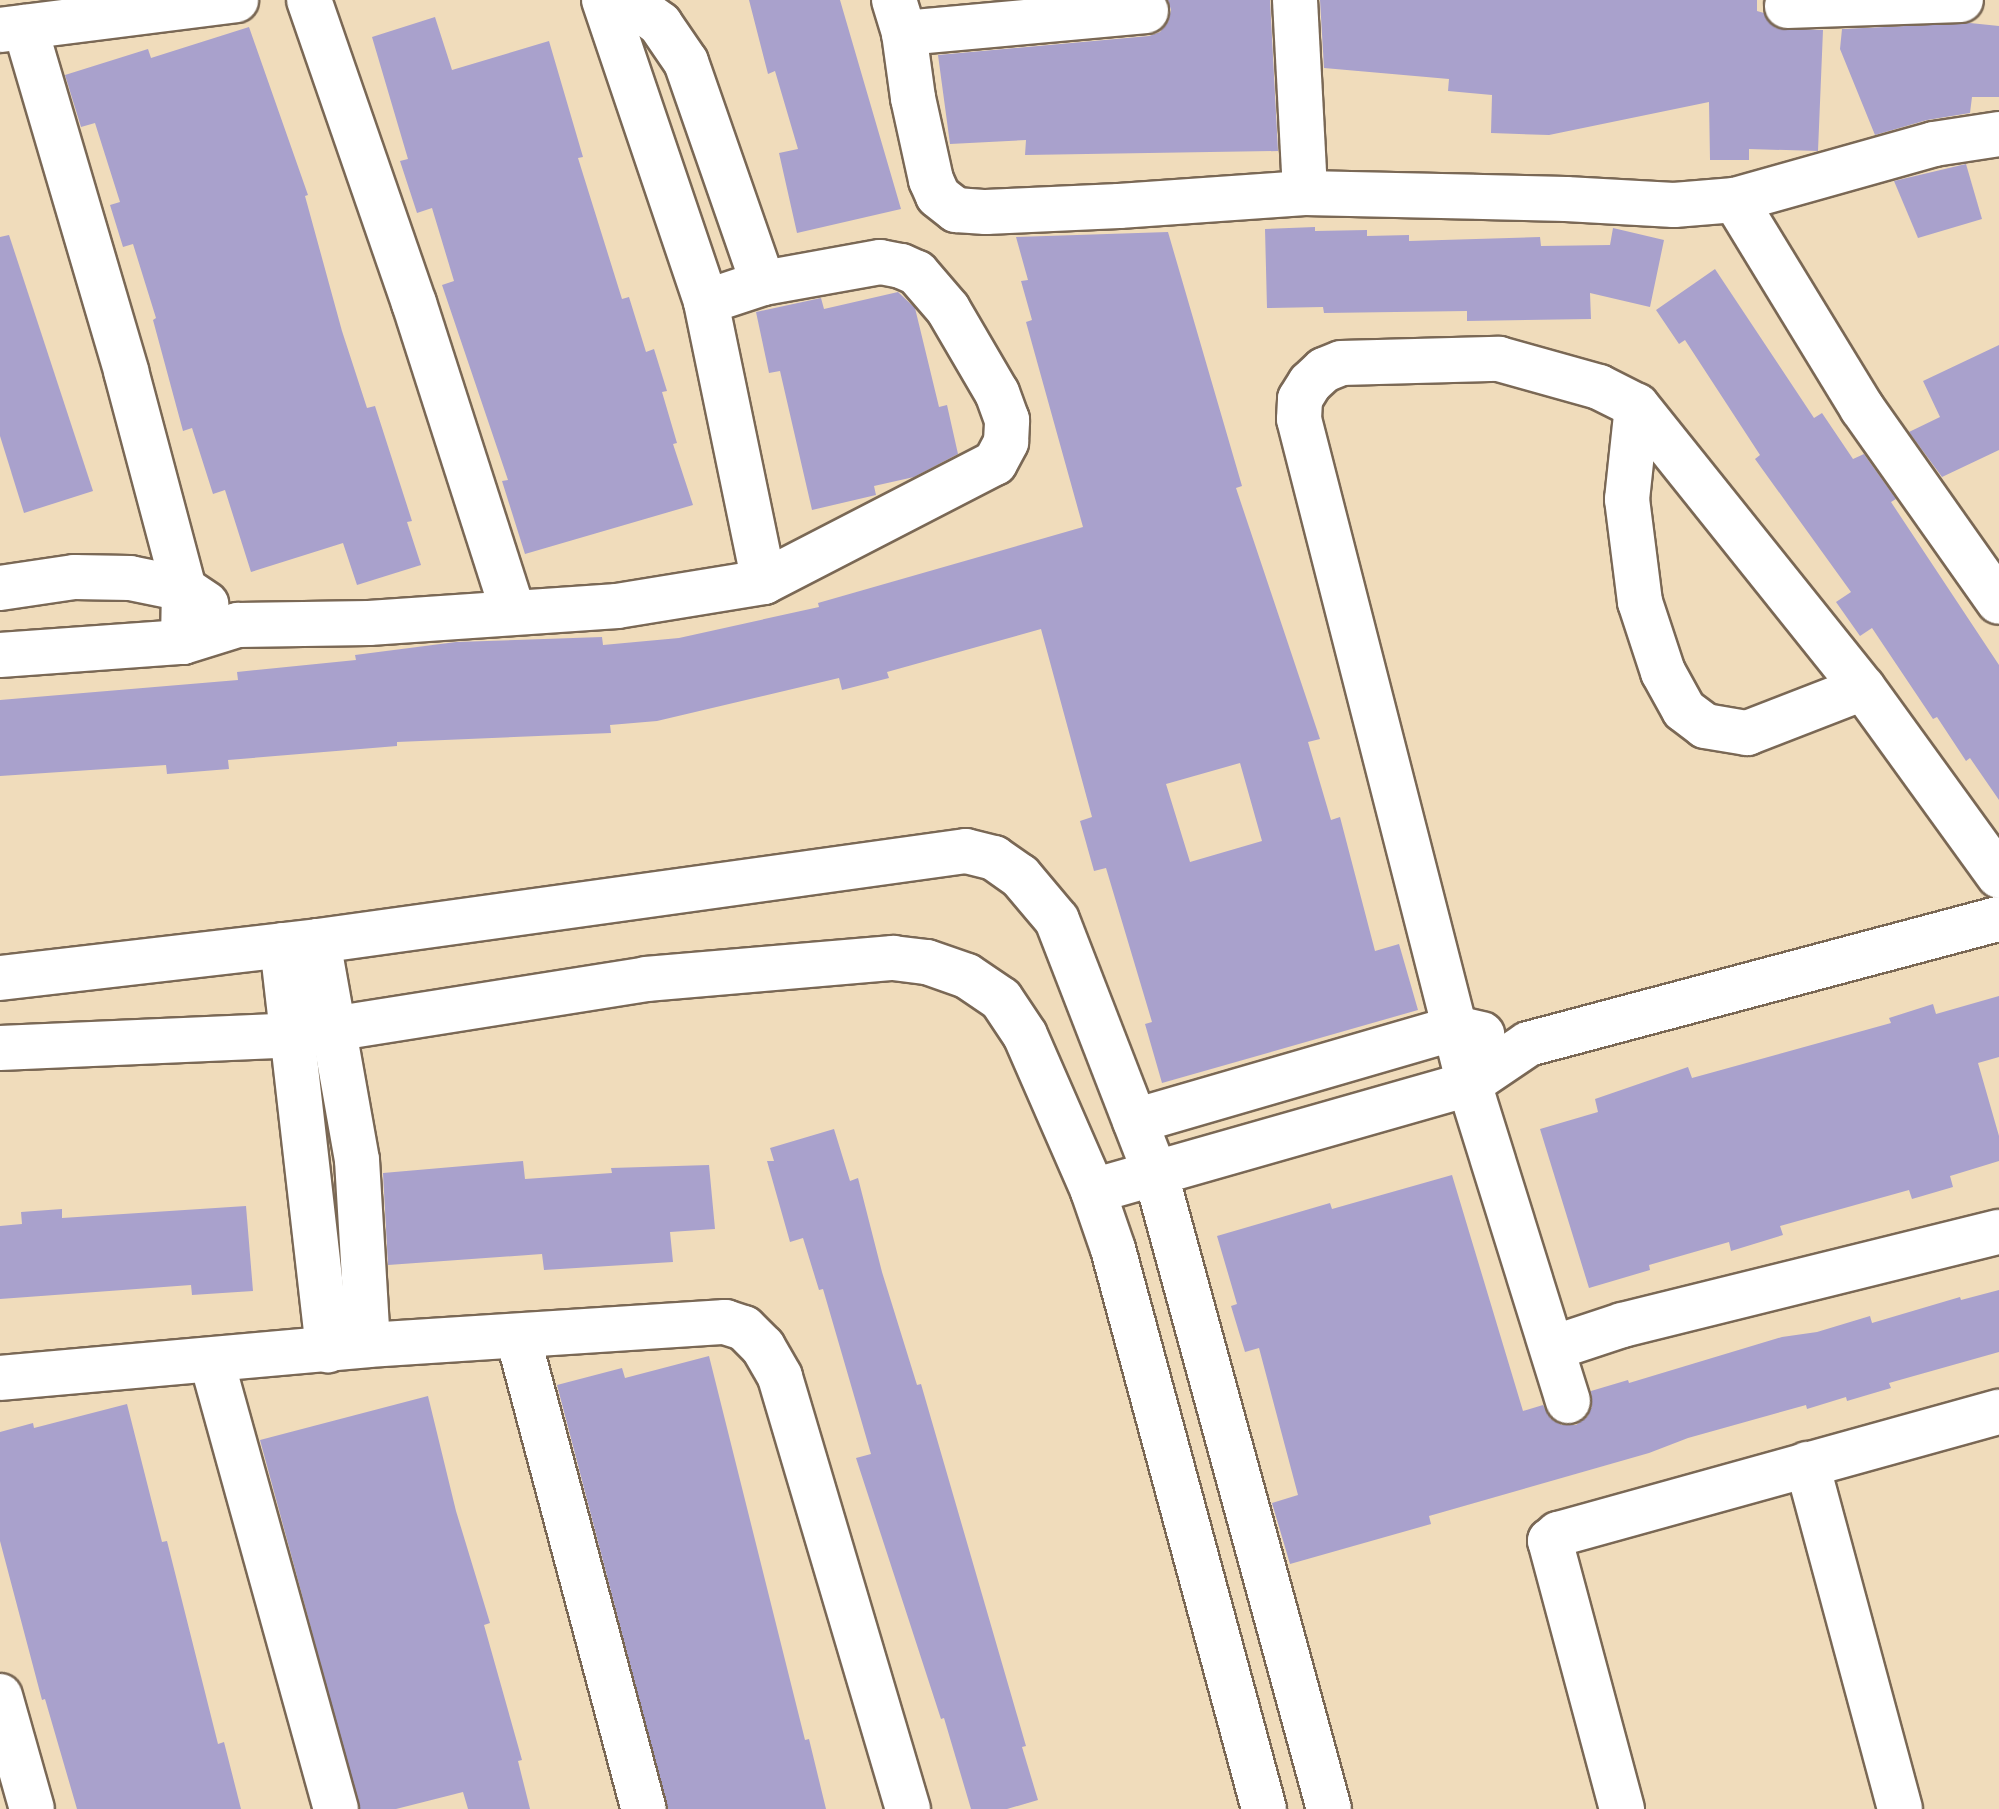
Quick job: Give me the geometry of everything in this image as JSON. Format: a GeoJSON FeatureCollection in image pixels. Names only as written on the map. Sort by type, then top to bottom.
{"type":"FeatureCollection","features":[{"type":"Feature","properties":{"kind":"street"},"geometry":{"type":"LineString","coordinates":[[183,642],[184,589],[126,371],[12,28],[236,0]]}},
{"type":"Feature","properties":{"kind":"street"},"geometry":{"type":"LineString","coordinates":[[309,0],[414,303],[513,612]]}},
{"type":"Feature","properties":{"kind":"street"},"geometry":{"type":"LineString","coordinates":[[604,0],[706,302],[764,582]]}},
{"type":"Feature","properties":{"kind":"street"},"geometry":{"type":"LineString","coordinates":[[614,0],[638,9],[660,24],[686,62],[763,283]]}},
{"type":"Feature","properties":{"kind":"street"},"geometry":{"type":"LineString","coordinates":[[1295,0],[1305,193]]}},
{"type":"Feature","properties":{"kind":"street"},"geometry":{"type":"LineString","coordinates":[[1787,6],[1961,0]]}},
{"type":"Feature","properties":{"kind":"street"},"geometry":{"type":"LineString","coordinates":[[1146,11],[899,16],[913,98],[931,180],[938,196],[956,210],[986,212],[1305,193],[1566,199],[1674,205],[1735,200],[1934,144],[1999,134]]}},
{"type":"Feature","properties":{"kind":"street"},"geometry":{"type":"LineString","coordinates":[[1735,200],[1862,408],[1999,602]]}},
{"type":"Feature","properties":{"kind":"street"},"geometry":{"type":"LineString","coordinates":[[0,655],[183,642],[238,625],[369,623],[617,606],[764,582],[995,463],[1006,442],[1007,420],[997,393],[948,309],[917,273],[880,262],[763,283],[706,302]]}},
{"type":"Feature","properties":{"kind":"street"},"geometry":{"type":"LineString","coordinates":[[1568,1401],[1469,1084],[1299,419],[1300,399],[1324,370],[1341,363],[1499,359],[1599,387],[1637,406],[1863,688],[1999,876]]}},
{"type":"Feature","properties":{"kind":"street"},"geometry":{"type":"LineString","coordinates":[[1637,406],[1627,499],[1640,602],[1663,672],[1684,710],[1705,726],[1747,733],[1863,688]]}},
{"type":"Feature","properties":{"kind":"street"},"geometry":{"type":"LineString","coordinates":[[0,588],[88,577],[130,578],[184,589],[238,625]]}},
{"type":"Feature","properties":{"kind":"street"},"geometry":{"type":"LineString","coordinates":[[0,978],[300,943],[966,851],[994,858],[1020,876],[1057,920],[1156,1175],[1329,1809]]}},
{"type":"Feature","properties":{"kind":"street"},"geometry":{"type":"LineString","coordinates":[[1093,1191],[1469,1084],[1528,1044],[1999,919]]}},
{"type":"Feature","properties":{"kind":"street"},"geometry":{"type":"LineString","coordinates":[[300,943],[314,1031],[357,1160],[348,1348]]}},
{"type":"Feature","properties":{"kind":"street"},"geometry":{"type":"LineString","coordinates":[[0,1048],[314,1031],[646,979],[893,958],[927,962],[967,976],[1001,999],[1025,1035],[1093,1191],[1113,1249],[1264,1809]]}},
{"type":"Feature","properties":{"kind":"street"},"geometry":{"type":"LineString","coordinates":[[1135,1121],[1455,1028],[1528,1044]]}},
{"type":"Feature","properties":{"kind":"street"},"geometry":{"type":"LineString","coordinates":[[1553,1348],[1622,1325],[1999,1232]]}},
{"type":"Feature","properties":{"kind":"street"},"geometry":{"type":"LineString","coordinates":[[0,1378],[348,1348],[725,1322],[744,1328],[763,1347],[780,1377],[908,1809]]}},
{"type":"Feature","properties":{"kind":"street"},"geometry":{"type":"LineString","coordinates":[[518,1337],[644,1809]]}},
{"type":"Feature","properties":{"kind":"street"},"geometry":{"type":"LineString","coordinates":[[212,1362],[336,1809]]}},
{"type":"Feature","properties":{"kind":"street"},"geometry":{"type":"LineString","coordinates":[[1622,1809],[1550,1541],[1558,1534],[1999,1412]]}},
{"type":"Feature","properties":{"kind":"street"},"geometry":{"type":"LineString","coordinates":[[1807,1464],[1900,1809]]}},
{"type":"Feature","properties":{"kind":"street"},"geometry":{"type":"LineString","coordinates":[[1188,1526],[1248,1511]]}},
{"type":"Feature","properties":{"kind":"street"},"geometry":{"type":"LineString","coordinates":[[0,1696],[32,1809]]}},
{"type":"Feature","properties":{"kind":"building"},"geometry":{"type":"Polygon","coordinates":[[[749,0],[840,0],[901,209],[797,233],[779,153],[798,149],[775,71],[768,74],[749,0]]]}},
{"type":"Feature","properties":{"kind":"building"},"geometry":{"type":"Polygon","coordinates":[[[1168,0],[1270,0],[1278,151],[1025,155],[1026,140],[950,144],[938,55],[1149,36],[1160,32],[1168,22],[1171,10],[1168,0]]]}},
{"type":"Feature","properties":{"kind":"building"},"geometry":{"type":"Polygon","coordinates":[[[1320,0],[1757,0],[1757,11],[1764,13],[1776,28],[1823,30],[1818,151],[1749,149],[1749,160],[1710,160],[1709,102],[1549,135],[1491,133],[1492,95],[1448,91],[1449,79],[1324,68],[1320,0]]]}},
{"type":"Feature","properties":{"kind":"building"},"geometry":{"type":"Polygon","coordinates":[[[435,17],[452,70],[549,41],[583,157],[578,158],[622,299],[629,297],[646,352],[654,349],[667,391],[662,392],[677,443],[673,444],[693,505],[525,554],[502,481],[508,480],[442,285],[454,281],[432,208],[417,213],[400,161],[408,159],[372,37],[435,17]]]}},
{"type":"Feature","properties":{"kind":"building"},"geometry":{"type":"Polygon","coordinates":[[[1970,23],[1999,26],[1999,97],[1972,97],[1970,113],[1927,120],[1875,135],[1840,49],[1842,29],[1970,23]]]}},
{"type":"Feature","properties":{"kind":"building"},"geometry":{"type":"Polygon","coordinates":[[[249,27],[308,195],[305,196],[342,331],[367,408],[375,406],[412,521],[407,522],[421,565],[357,585],[343,543],[251,572],[225,490],[213,494],[192,428],[183,431],[153,320],[156,318],[133,244],[123,247],[110,205],[120,202],[95,123],[81,127],[65,75],[148,49],[151,58],[249,27]]]}},
{"type":"Feature","properties":{"kind":"building"},"geometry":{"type":"Polygon","coordinates":[[[1966,164],[1982,219],[1918,238],[1894,181],[1966,164]]]}},
{"type":"Feature","properties":{"kind":"building"},"geometry":{"type":"Polygon","coordinates":[[[1315,227],[1315,231],[1367,230],[1367,236],[1409,235],[1409,241],[1540,237],[1541,246],[1610,245],[1613,228],[1664,240],[1650,307],[1590,293],[1591,319],[1467,321],[1467,311],[1324,313],[1323,307],[1267,308],[1265,229],[1315,227]]]}},
{"type":"Feature","properties":{"kind":"building"},"geometry":{"type":"Polygon","coordinates":[[[1168,232],[1242,486],[1236,488],[1320,739],[1308,742],[1331,820],[1340,817],[1375,951],[1399,944],[1418,1010],[1162,1083],[1145,1024],[1152,1022],[1106,868],[1094,871],[1080,821],[1092,817],[1041,629],[887,672],[889,678],[842,690],[839,678],[657,721],[610,725],[611,733],[397,742],[397,746],[228,760],[229,769],[167,774],[166,765],[0,776],[0,700],[238,680],[237,672],[356,660],[355,655],[456,642],[602,637],[603,645],[679,638],[819,607],[818,603],[1083,527],[1026,322],[1032,320],[1021,281],[1028,280],[1016,237],[1168,232]],[[1240,763],[1166,784],[1190,862],[1262,841],[1240,763]]]}},
{"type":"Feature","properties":{"kind":"building"},"geometry":{"type":"Polygon","coordinates":[[[9,235],[93,491],[24,513],[0,436],[0,237],[9,235]]]}},
{"type":"Feature","properties":{"kind":"building"},"geometry":{"type":"Polygon","coordinates":[[[1715,269],[1814,418],[1822,413],[1853,459],[1864,454],[1896,499],[1891,502],[1999,665],[1999,800],[1970,758],[1966,761],[1937,717],[1933,719],[1872,628],[1860,636],[1836,602],[1851,592],[1755,459],[1760,455],[1685,340],[1679,344],[1656,310],[1715,269]]]}},
{"type":"Feature","properties":{"kind":"building"},"geometry":{"type":"Polygon","coordinates":[[[898,292],[915,308],[939,407],[947,405],[958,454],[914,477],[874,486],[876,495],[812,510],[780,371],[769,373],[756,312],[821,298],[824,309],[898,292]]]}},
{"type":"Feature","properties":{"kind":"building"},"geometry":{"type":"Polygon","coordinates":[[[1999,345],[1999,450],[1942,477],[1909,432],[1940,417],[1923,381],[1999,345]]]}},
{"type":"Feature","properties":{"kind":"building"},"geometry":{"type":"Polygon","coordinates":[[[1999,996],[1999,1057],[1978,1063],[1999,1136],[1999,1161],[1950,1176],[1953,1187],[1912,1199],[1909,1190],[1780,1226],[1783,1235],[1731,1251],[1729,1242],[1649,1265],[1650,1270],[1589,1288],[1540,1129],[1598,1112],[1595,1099],[1688,1067],[1692,1078],[1891,1023],[1889,1018],[1933,1004],[1936,1014],[1999,996]]]}},
{"type":"Feature","properties":{"kind":"building"},"geometry":{"type":"Polygon","coordinates":[[[834,1129],[850,1181],[858,1178],[882,1272],[917,1385],[921,1384],[1026,1746],[1022,1747],[1038,1800],[1007,1809],[971,1809],[944,1718],[941,1719],[856,1458],[871,1454],[823,1289],[819,1290],[803,1238],[790,1242],[767,1161],[774,1161],[770,1148],[834,1129]]]}},
{"type":"Feature","properties":{"kind":"building"},"geometry":{"type":"Polygon","coordinates":[[[523,1161],[525,1179],[612,1173],[611,1168],[709,1165],[715,1229],[670,1232],[673,1262],[544,1270],[542,1254],[388,1265],[383,1173],[523,1161]]]}},
{"type":"Feature","properties":{"kind":"building"},"geometry":{"type":"Polygon","coordinates":[[[1452,1175],[1523,1411],[1543,1405],[1551,1419],[1562,1425],[1576,1425],[1587,1417],[1592,1406],[1591,1391],[1628,1380],[1629,1383],[1782,1337],[1817,1332],[1870,1316],[1872,1323],[1960,1297],[1961,1300],[1999,1290],[1999,1352],[1889,1383],[1891,1388],[1847,1401],[1846,1397],[1807,1409],[1806,1405],[1688,1438],[1649,1453],[1429,1516],[1431,1524],[1290,1564],[1272,1503],[1298,1495],[1259,1348],[1245,1352],[1231,1306],[1237,1304],[1217,1236],[1330,1203],[1332,1209],[1452,1175]]]}},
{"type":"Feature","properties":{"kind":"building"},"geometry":{"type":"Polygon","coordinates":[[[246,1206],[253,1291],[192,1295],[191,1285],[0,1299],[0,1226],[22,1224],[21,1212],[62,1209],[62,1218],[246,1206]]]}},
{"type":"Feature","properties":{"kind":"building"},"geometry":{"type":"Polygon","coordinates":[[[709,1356],[805,1740],[809,1739],[826,1809],[668,1809],[557,1385],[622,1368],[625,1378],[709,1356]]]}},
{"type":"Feature","properties":{"kind":"building"},"geometry":{"type":"Polygon","coordinates":[[[428,1396],[456,1511],[490,1623],[484,1625],[522,1760],[518,1761],[530,1809],[468,1809],[463,1792],[396,1809],[360,1809],[260,1440],[428,1396]]]}},
{"type":"Feature","properties":{"kind":"building"},"geometry":{"type":"Polygon","coordinates":[[[127,1404],[162,1542],[167,1541],[218,1744],[224,1742],[241,1809],[77,1809],[45,1699],[42,1700],[0,1541],[0,1432],[33,1423],[34,1428],[127,1404]]]}}]}
